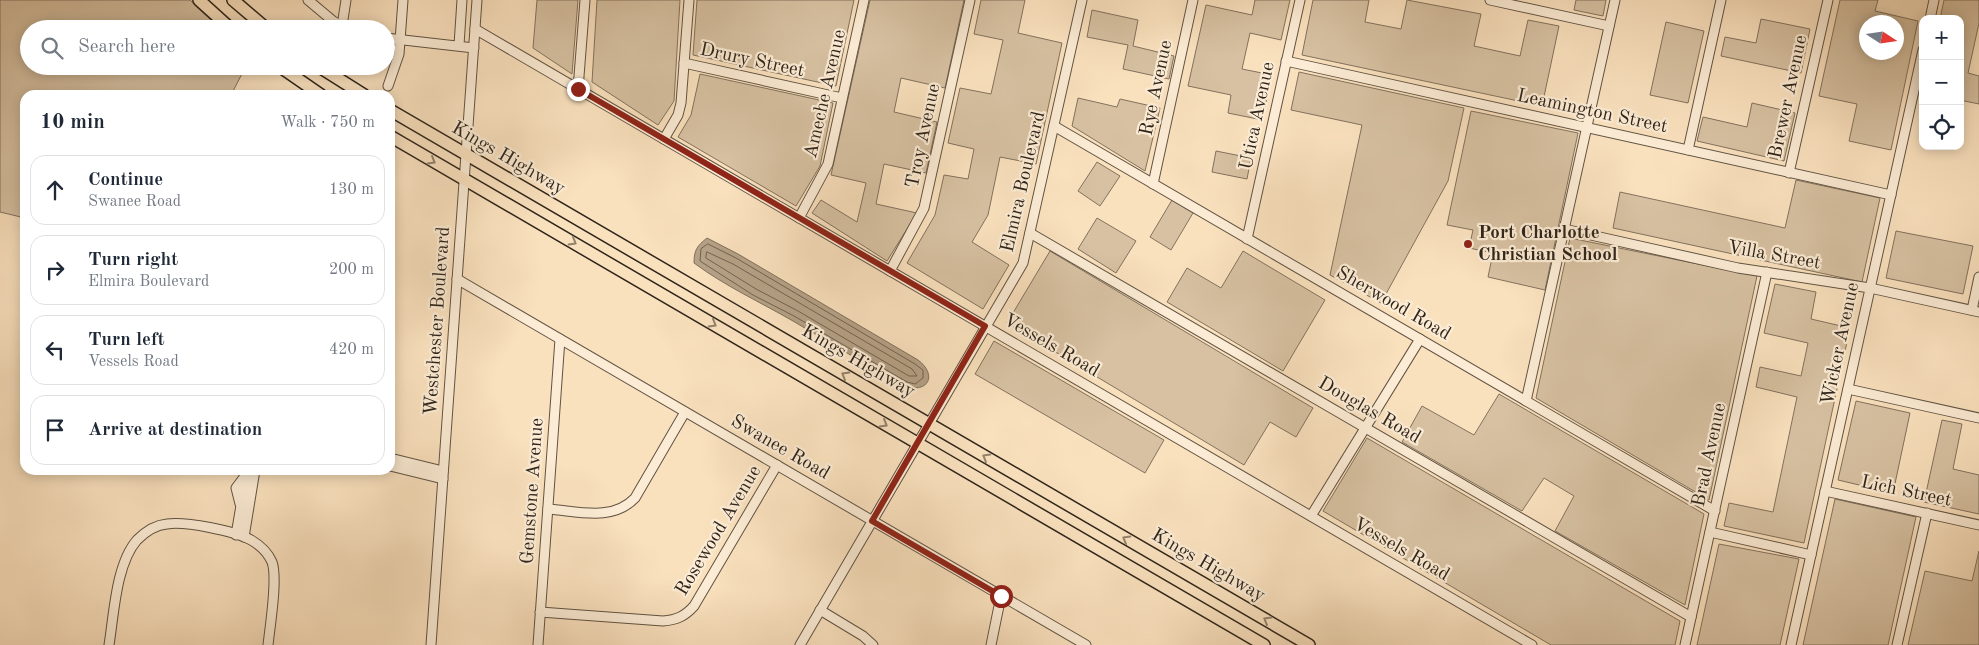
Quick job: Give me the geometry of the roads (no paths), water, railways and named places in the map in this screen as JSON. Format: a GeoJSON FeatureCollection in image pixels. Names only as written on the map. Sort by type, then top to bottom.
{"type":"FeatureCollection","features":[{"type":"Feature","properties":{"kind":"main road"},"geometry":{"type":"LineString","coordinates":[[199,0],[221,20]]}},
{"type":"Feature","properties":{"kind":"main road"},"geometry":{"type":"LineString","coordinates":[[233,0],[256,20]]}},
{"type":"Feature","properties":{"kind":"main road"},"geometry":{"type":"LineString","coordinates":[[292,75],[314,90]]}},
{"type":"Feature","properties":{"kind":"main road"},"geometry":{"type":"LineString","coordinates":[[332,75],[356,90]]}},
{"type":"Feature","properties":{"kind":"main road","name":"Kings Highway"},"geometry":{"type":"LineString","coordinates":[[395,113],[1309,645]]}},
{"type":"Feature","properties":{"kind":"main road","name":"Kings Highway"},"geometry":{"type":"LineString","coordinates":[[395,139],[1264,645]]}},
{"type":"Feature","properties":{"kind":"street"},"geometry":{"type":"LineString","coordinates":[[308,0],[334,20]]}},
{"type":"Feature","properties":{"kind":"street"},"geometry":{"type":"LineString","coordinates":[[345,20],[346,0]]}},
{"type":"Feature","properties":{"kind":"street"},"geometry":{"type":"LineString","coordinates":[[395,66],[399,54],[403,0]]}},
{"type":"Feature","properties":{"kind":"street"},"geometry":{"type":"LineString","coordinates":[[459,46],[462,0]]}},
{"type":"Feature","properties":{"kind":"street","name":"Westchester Boulevard"},"geometry":{"type":"LineString","coordinates":[[431,645],[477,0]]}},
{"type":"Feature","properties":{"kind":"street"},"geometry":{"type":"LineString","coordinates":[[578,89],[585,0]]}},
{"type":"Feature","properties":{"kind":"street"},"geometry":{"type":"LineString","coordinates":[[664,139],[680,109],[689,0]]}},
{"type":"Feature","properties":{"kind":"street","name":"Ameche Avenue"},"geometry":{"type":"LineString","coordinates":[[798,218],[824,173],[864,0]]}},
{"type":"Feature","properties":{"kind":"street","name":"Troy Avenue"},"geometry":{"type":"LineString","coordinates":[[890,271],[924,208],[970,0]]}},
{"type":"Feature","properties":{"kind":"street","name":"Elmira Boulevard"},"geometry":{"type":"LineString","coordinates":[[800,645],[1022,263],[1082,0]]}},
{"type":"Feature","properties":{"kind":"street","name":"Rye Avenue"},"geometry":{"type":"LineString","coordinates":[[1153,184],[1194,0]]}},
{"type":"Feature","properties":{"kind":"street","name":"Utica Avenue"},"geometry":{"type":"LineString","coordinates":[[1247,238],[1300,0]]}},
{"type":"Feature","properties":{"kind":"street"},"geometry":{"type":"LineString","coordinates":[[1490,0],[1609,26]]}},
{"type":"Feature","properties":{"kind":"street"},"geometry":{"type":"LineString","coordinates":[[1526,401],[1615,0]]}},
{"type":"Feature","properties":{"kind":"street"},"geometry":{"type":"LineString","coordinates":[[1688,150],[1721,0]]}},
{"type":"Feature","properties":{"kind":"street","name":"Brewer Avenue"},"geometry":{"type":"LineString","coordinates":[[1789,173],[1828,0]]}},
{"type":"Feature","properties":{"kind":"street"},"geometry":{"type":"LineString","coordinates":[[1931,15],[1934,0]]}},
{"type":"Feature","properties":{"kind":"street","name":"Vessels Road"},"geometry":{"type":"LineString","coordinates":[[475,29],[1532,645]]}},
{"type":"Feature","properties":{"kind":"street"},"geometry":{"type":"LineString","coordinates":[[395,39],[474,48]]}},
{"type":"Feature","properties":{"kind":"street","name":"Wicker Avenue"},"geometry":{"type":"LineString","coordinates":[[1791,645],[1921,60]]}},
{"type":"Feature","properties":{"kind":"street","name":"Leamington Street"},"geometry":{"type":"LineString","coordinates":[[1286,61],[1891,195]]}},
{"type":"Feature","properties":{"kind":"street","name":"Drury Street"},"geometry":{"type":"LineString","coordinates":[[684,63],[842,98]]}},
{"type":"Feature","properties":{"kind":"street"},"geometry":{"type":"LineString","coordinates":[[388,86],[392,75]]}},
{"type":"Feature","properties":{"kind":"street","name":"Sherwood Road"},"geometry":{"type":"LineString","coordinates":[[1054,126],[1715,511]]}},
{"type":"Feature","properties":{"kind":"street","name":"Villa Street"},"geometry":{"type":"LineString","coordinates":[[1564,229],[1768,272],[1870,288],[1975,311]]}},
{"type":"Feature","properties":{"kind":"street","name":"Douglas Road"},"geometry":{"type":"LineString","coordinates":[[1030,233],[1691,617]]}},
{"type":"Feature","properties":{"kind":"street","name":"Brad Avenue"},"geometry":{"type":"LineString","coordinates":[[1685,645],[1768,272]]}},
{"type":"Feature","properties":{"kind":"street"},"geometry":{"type":"LineString","coordinates":[[1975,311],[1979,277]]}},
{"type":"Feature","properties":{"kind":"street","name":"Swanee Road"},"geometry":{"type":"LineString","coordinates":[[457,279],[1086,645]]}},
{"type":"Feature","properties":{"kind":"street","name":"Gemstone Avenue"},"geometry":{"type":"LineString","coordinates":[[538,645],[560,339]]}},
{"type":"Feature","properties":{"kind":"street"},"geometry":{"type":"LineString","coordinates":[[1311,516],[1420,339]]}},
{"type":"Feature","properties":{"kind":"street"},"geometry":{"type":"LineString","coordinates":[[1848,389],[1979,418]]}},
{"type":"Feature","properties":{"kind":"street"},"geometry":{"type":"LineString","coordinates":[[548,509],[604,513],[616,512],[627,507],[635,498],[685,412]]}},
{"type":"Feature","properties":{"kind":"street"},"geometry":{"type":"LineString","coordinates":[[395,460],[443,475]]}},
{"type":"Feature","properties":{"kind":"street","name":"Rosewood Avenue"},"geometry":{"type":"LineString","coordinates":[[540,612],[663,622],[675,620],[686,615],[694,606],[776,465]]}},
{"type":"Feature","properties":{"kind":"street"},"geometry":{"type":"LineString","coordinates":[[395,467],[443,475]]}},
{"type":"Feature","properties":{"kind":"street"},"geometry":{"type":"LineString","coordinates":[[242,509],[236,488],[245,475]]}},
{"type":"Feature","properties":{"kind":"street"},"geometry":{"type":"LineString","coordinates":[[240,536],[242,509],[253,475]]}},
{"type":"Feature","properties":{"kind":"street","name":"Lich Street"},"geometry":{"type":"LineString","coordinates":[[1825,491],[1979,525]]}},
{"type":"Feature","properties":{"kind":"street"},"geometry":{"type":"LineString","coordinates":[[1898,645],[1927,513]]}},
{"type":"Feature","properties":{"kind":"street"},"geometry":{"type":"LineString","coordinates":[[109,645],[123,566],[129,552],[146,532],[165,524],[185,523],[240,536],[259,545],[267,554],[273,567],[268,645]]}},
{"type":"Feature","properties":{"kind":"street"},"geometry":{"type":"LineString","coordinates":[[1710,532],[1811,555]]}},
{"type":"Feature","properties":{"kind":"street"},"geometry":{"type":"LineString","coordinates":[[990,645],[1001,596]]}},
{"type":"Feature","properties":{"kind":"street"},"geometry":{"type":"LineString","coordinates":[[820,610],[863,636],[873,645]]}},
{"type":"Feature","properties":{"kind":"water"},"geometry":{"type":"Polygon","coordinates":[[[707,238],[738,254],[918,360],[928,372],[928,382],[920,387],[905,386],[706,271],[694,263],[694,259],[695,251],[707,238]]]}},
{"type":"Feature","properties":{"kind":"place","name":"Port Charlotte Christian School"},"geometry":{"type":"Point","coordinates":[1468,244]}}]}
